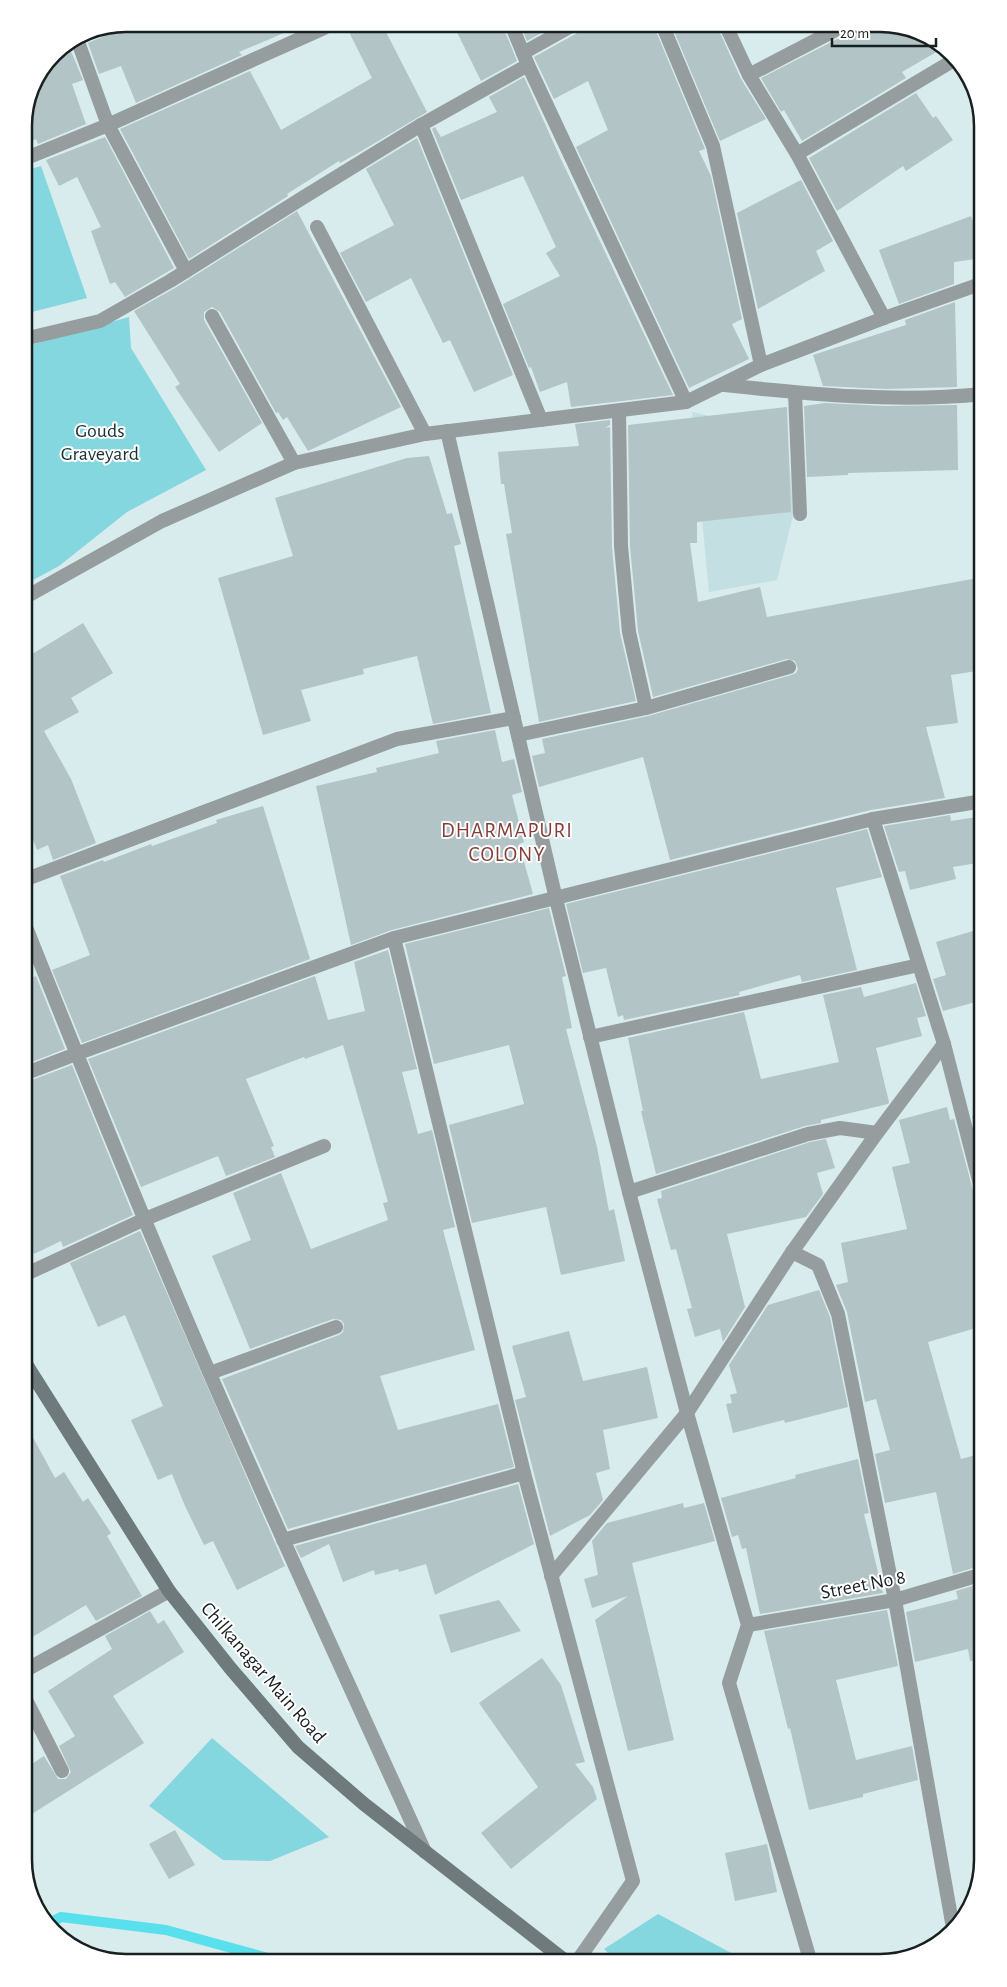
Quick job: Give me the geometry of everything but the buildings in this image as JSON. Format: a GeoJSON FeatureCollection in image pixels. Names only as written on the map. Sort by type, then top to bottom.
{"type":"FeatureCollection","features":[{"type":"Feature","properties":{"kind":"main road","name":"Chilkanagar Main Road"},"geometry":{"type":"LineString","coordinates":[[32,1374],[169,1590],[231,1669],[298,1747],[364,1804],[556,1954]]}},
{"type":"Feature","properties":{"kind":"street"},"geometry":{"type":"LineString","coordinates":[[33,155],[108,125],[309,33]]}},
{"type":"Feature","properties":{"kind":"street"},"geometry":{"type":"LineString","coordinates":[[515,33],[525,59],[686,402]]}},
{"type":"Feature","properties":{"kind":"street"},"geometry":{"type":"LineString","coordinates":[[33,337],[100,321],[186,271],[421,125],[562,33]]}},
{"type":"Feature","properties":{"kind":"street"},"geometry":{"type":"LineString","coordinates":[[666,33],[713,146],[761,365]]}},
{"type":"Feature","properties":{"kind":"street"},"geometry":{"type":"LineString","coordinates":[[729,33],[749,75],[797,154],[884,318]]}},
{"type":"Feature","properties":{"kind":"street"},"geometry":{"type":"LineString","coordinates":[[749,75],[830,33]]}},
{"type":"Feature","properties":{"kind":"street"},"geometry":{"type":"LineString","coordinates":[[79,45],[108,125],[186,271]]}},
{"type":"Feature","properties":{"kind":"street"},"geometry":{"type":"LineString","coordinates":[[797,154],[949,63]]}},
{"type":"Feature","properties":{"kind":"street"},"geometry":{"type":"LineString","coordinates":[[421,125],[540,420]]}},
{"type":"Feature","properties":{"kind":"street"},"geometry":{"type":"LineString","coordinates":[[317,226],[425,434]]}},
{"type":"Feature","properties":{"kind":"street"},"geometry":{"type":"LineString","coordinates":[[33,593],[162,521],[294,463],[425,434],[686,402],[761,365],[974,286]]}},
{"type":"Feature","properties":{"kind":"street"},"geometry":{"type":"LineString","coordinates":[[212,316],[294,463]]}},
{"type":"Feature","properties":{"kind":"street"},"geometry":{"type":"LineString","coordinates":[[723,384],[795,393],[854,397],[974,395]]}},
{"type":"Feature","properties":{"kind":"street"},"geometry":{"type":"LineString","coordinates":[[795,393],[800,514]]}},
{"type":"Feature","properties":{"kind":"street"},"geometry":{"type":"LineString","coordinates":[[619,411],[622,556],[629,632],[646,708]]}},
{"type":"Feature","properties":{"kind":"street"},"geometry":{"type":"LineString","coordinates":[[448,431],[556,899],[590,1037],[687,1413],[748,1625],[729,1683],[808,1954]]}},
{"type":"Feature","properties":{"kind":"street"},"geometry":{"type":"LineString","coordinates":[[518,735],[646,708],[788,667]]}},
{"type":"Feature","properties":{"kind":"street"},"geometry":{"type":"LineString","coordinates":[[33,877],[397,739],[514,718]]}},
{"type":"Feature","properties":{"kind":"street"},"geometry":{"type":"LineString","coordinates":[[32,1071],[394,938],[873,819],[974,802]]}},
{"type":"Feature","properties":{"kind":"street"},"geometry":{"type":"LineString","coordinates":[[873,819],[944,1044],[974,1161]]}},
{"type":"Feature","properties":{"kind":"street"},"geometry":{"type":"LineString","coordinates":[[394,938],[524,1473],[633,1881],[582,1954]]}},
{"type":"Feature","properties":{"kind":"street"},"geometry":{"type":"LineString","coordinates":[[33,944],[76,1054],[210,1373],[283,1540],[425,1852]]}},
{"type":"Feature","properties":{"kind":"street"},"geometry":{"type":"LineString","coordinates":[[590,1037],[919,965]]}},
{"type":"Feature","properties":{"kind":"street"},"geometry":{"type":"LineString","coordinates":[[551,1576],[687,1413],[792,1252],[877,1133],[944,1044]]}},
{"type":"Feature","properties":{"kind":"street"},"geometry":{"type":"LineString","coordinates":[[629,1192],[808,1134],[840,1128],[877,1133]]}},
{"type":"Feature","properties":{"kind":"street"},"geometry":{"type":"LineString","coordinates":[[32,1271],[145,1219],[324,1146]]}},
{"type":"Feature","properties":{"kind":"street"},"geometry":{"type":"LineString","coordinates":[[792,1252],[818,1265],[838,1314],[895,1600],[952,1921]]}},
{"type":"Feature","properties":{"kind":"street"},"geometry":{"type":"LineString","coordinates":[[210,1373],[336,1327]]}},
{"type":"Feature","properties":{"kind":"street"},"geometry":{"type":"LineString","coordinates":[[283,1540],[524,1473]]}},
{"type":"Feature","properties":{"kind":"street","name":"Street No 8"},"geometry":{"type":"LineString","coordinates":[[748,1625],[895,1600],[974,1577]]}},
{"type":"Feature","properties":{"kind":"street"},"geometry":{"type":"LineString","coordinates":[[32,1666],[169,1590]]}},
{"type":"Feature","properties":{"kind":"street"},"geometry":{"type":"LineString","coordinates":[[32,1712],[62,1771]]}},
{"type":"Feature","properties":{"kind":"shaded area"},"geometry":{"type":"Polygon","coordinates":[[[784,408],[794,512],[777,580],[709,592],[692,412],[709,416],[784,408]]]}},
{"type":"Feature","properties":{"kind":"green space"},"geometry":{"type":"Polygon","coordinates":[[[41,166],[87,298],[33,312],[33,168],[41,166]]]}},
{"type":"Feature","properties":{"kind":"green space","name":"Gouds Graveyard"},"geometry":{"type":"Polygon","coordinates":[[[129,317],[131,348],[206,470],[127,512],[59,566],[33,580],[33,344],[129,317]]]}},
{"type":"Feature","properties":{"kind":"green space"},"geometry":{"type":"Polygon","coordinates":[[[212,1738],[329,1837],[270,1861],[223,1860],[149,1806],[212,1738]]]}},
{"type":"Feature","properties":{"kind":"green space"},"geometry":{"type":"Polygon","coordinates":[[[658,1914],[733,1954],[609,1954],[604,1949],[658,1914]]]}},
{"type":"Feature","properties":{"kind":"waterway"},"geometry":{"type":"LineString","coordinates":[[55,1920],[61,1917],[166,1930],[253,1954]]}},
{"type":"Feature","properties":{"kind":"district","name":"DHARMAPURI COLONY"},"geometry":{"type":"Point","coordinates":[507,842]}}]}
